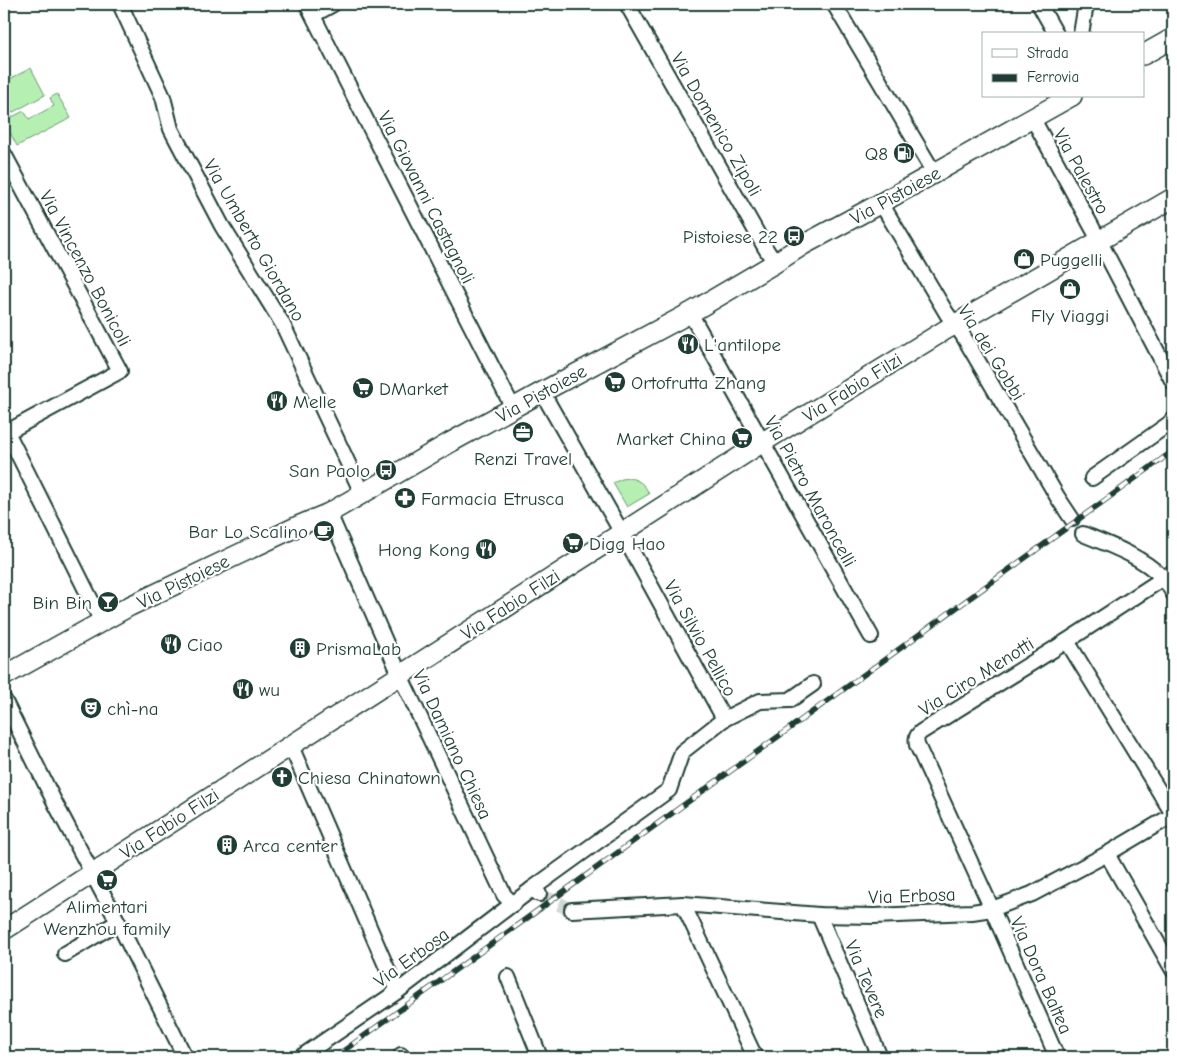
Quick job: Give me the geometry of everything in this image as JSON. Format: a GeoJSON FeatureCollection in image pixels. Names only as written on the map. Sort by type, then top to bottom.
{"type":"FeatureCollection","features":[{"type":"Feature","properties":{"kind":"street","name":"Via Umberto Giordano"},"geometry":{"type":"LineString","coordinates":[[120,4],[163,97],[171,129],[222,226],[282,323],[362,493]]}},
{"type":"Feature","properties":{"kind":"street"},"geometry":{"type":"LineString","coordinates":[[310,9],[333,4]]}},
{"type":"Feature","properties":{"kind":"street","name":"Via Domenico Zipoli"},"geometry":{"type":"LineString","coordinates":[[627,4],[775,263]]}},
{"type":"Feature","properties":{"kind":"street"},"geometry":{"type":"LineString","coordinates":[[834,4],[934,173]]}},
{"type":"Feature","properties":{"kind":"street"},"geometry":{"type":"LineString","coordinates":[[1040,4],[1055,32]]}},
{"type":"Feature","properties":{"kind":"street"},"geometry":{"type":"LineString","coordinates":[[1081,32],[1086,4]]}},
{"type":"Feature","properties":{"kind":"street","name":"Via Giovanni Castagnoli"},"geometry":{"type":"LineString","coordinates":[[310,9],[513,408]]}},
{"type":"Feature","properties":{"kind":"street"},"geometry":{"type":"LineString","coordinates":[[1144,54],[1173,38]]}},
{"type":"Feature","properties":{"kind":"street","name":"Via Pistoiese"},"geometry":{"type":"LineString","coordinates":[[4,676],[130,606],[329,513],[513,408],[690,313],[803,245],[881,204],[1069,98]]}},
{"type":"Feature","properties":{"kind":"street","name":"Via Palestro"},"geometry":{"type":"LineString","coordinates":[[1033,119],[1099,240]]}},
{"type":"Feature","properties":{"kind":"street"},"geometry":{"type":"LineString","coordinates":[[4,154],[9,179]]}},
{"type":"Feature","properties":{"kind":"street","name":"Via Vincenzo Bonicoli"},"geometry":{"type":"LineString","coordinates":[[9,179],[120,371],[5,431],[102,622]]}},
{"type":"Feature","properties":{"kind":"street","name":"Via Fabio Filzi"},"geometry":{"type":"LineString","coordinates":[[4,930],[763,442],[954,325],[1173,198]]}},
{"type":"Feature","properties":{"kind":"street","name":"Via dei Gobbi"},"geometry":{"type":"LineString","coordinates":[[881,204],[954,325],[962,334],[1072,519]]}},
{"type":"Feature","properties":{"kind":"street"},"geometry":{"type":"LineString","coordinates":[[1099,240],[1173,382]]}},
{"type":"Feature","properties":{"kind":"street","name":"Via Pietro Maroncelli"},"geometry":{"type":"LineString","coordinates":[[690,313],[871,636]]}},
{"type":"Feature","properties":{"kind":"street","name":"Via Silvio Pellico"},"geometry":{"type":"LineString","coordinates":[[542,392],[724,719]]}},
{"type":"Feature","properties":{"kind":"street"},"geometry":{"type":"LineString","coordinates":[[1092,478],[1173,419]]}},
{"type":"Feature","properties":{"kind":"street","name":"Via Damiano Chiesa"},"geometry":{"type":"LineString","coordinates":[[329,513],[400,676],[504,895],[513,904]]}},
{"type":"Feature","properties":{"kind":"street"},"geometry":{"type":"LineString","coordinates":[[1083,534],[1122,550],[1169,575],[1173,593]]}},
{"type":"Feature","properties":{"kind":"street","name":"Via Ciro Menotti"},"geometry":{"type":"LineString","coordinates":[[992,909],[916,745],[918,734],[1169,575]]}},
{"type":"Feature","properties":{"kind":"street"},"geometry":{"type":"LineString","coordinates":[[1067,641],[1173,815]]}},
{"type":"Feature","properties":{"kind":"street","name":"Via Silvio Pellico"},"geometry":{"type":"LineString","coordinates":[[536,892],[669,790],[682,752],[724,719],[760,701],[790,700],[813,684]]}},
{"type":"Feature","properties":{"kind":"street"},"geometry":{"type":"LineString","coordinates":[[4,700],[185,1057]]}},
{"type":"Feature","properties":{"kind":"street"},"geometry":{"type":"LineString","coordinates":[[291,746],[398,991]]}},
{"type":"Feature","properties":{"kind":"street","name":"Via Erbosa"},"geometry":{"type":"LineString","coordinates":[[572,910],[683,904],[819,915],[874,916],[972,912],[992,909],[1032,894],[1107,854],[1173,815]]}},
{"type":"Feature","properties":{"kind":"street"},"geometry":{"type":"LineString","coordinates":[[1107,854],[1173,970]]}},
{"type":"Feature","properties":{"kind":"street","name":"Via Erbosa"},"geometry":{"type":"LineString","coordinates":[[301,1057],[398,991],[513,904],[536,892]]}},
{"type":"Feature","properties":{"kind":"street"},"geometry":{"type":"LineString","coordinates":[[683,904],[755,1057]]}},
{"type":"Feature","properties":{"kind":"street","name":"Via Dora Baltea"},"geometry":{"type":"LineString","coordinates":[[992,909],[1057,1057]]}},
{"type":"Feature","properties":{"kind":"street","name":"Via Tevere"},"geometry":{"type":"LineString","coordinates":[[819,915],[880,1057]]}},
{"type":"Feature","properties":{"kind":"street"},"geometry":{"type":"LineString","coordinates":[[65,954],[118,922]]}},
{"type":"Feature","properties":{"kind":"street"},"geometry":{"type":"LineString","coordinates":[[508,977],[540,1057]]}},
{"type":"Feature","properties":{"kind":"green space"},"geometry":{"type":"Polygon","coordinates":[[[31,68],[45,95],[4,117],[4,82],[31,68]]]}},
{"type":"Feature","properties":{"kind":"green space"},"geometry":{"type":"Polygon","coordinates":[[[57,94],[71,118],[17,146],[4,121],[24,111],[29,119],[54,106],[50,98],[57,94]]]}},
{"type":"Feature","properties":{"kind":"green space"},"geometry":{"type":"Polygon","coordinates":[[[628,478],[641,483],[649,494],[627,507],[613,483],[628,478]]]}},
{"type":"Feature","properties":{"kind":"tunnel"},"geometry":{"type":"LineString","coordinates":[[540,895],[572,910]]}},
{"type":"Feature","properties":{"kind":"railway"},"geometry":{"type":"LineString","coordinates":[[335,1057],[1173,451]]}},
{"type":"Feature","properties":{"kind":"place","name":"Q8"},"geometry":{"type":"Point","coordinates":[904,153]}},
{"type":"Feature","properties":{"kind":"place","name":"Pistoiese 22"},"geometry":{"type":"Point","coordinates":[794,236]}},
{"type":"Feature","properties":{"kind":"place","name":"Puggelli"},"geometry":{"type":"Point","coordinates":[1024,259]}},
{"type":"Feature","properties":{"kind":"place","name":"Fly Viaggi"},"geometry":{"type":"Point","coordinates":[1070,289]}},
{"type":"Feature","properties":{"kind":"place","name":"L'antilope"},"geometry":{"type":"Point","coordinates":[688,344]}},
{"type":"Feature","properties":{"kind":"place","name":"Ortofrutta Zhang"},"geometry":{"type":"Point","coordinates":[615,382]}},
{"type":"Feature","properties":{"kind":"place","name":"DMarket"},"geometry":{"type":"Point","coordinates":[363,388]}},
{"type":"Feature","properties":{"kind":"place","name":"Melle"},"geometry":{"type":"Point","coordinates":[277,401]}},
{"type":"Feature","properties":{"kind":"place","name":"Renzi Travel"},"geometry":{"type":"Point","coordinates":[523,432]}},
{"type":"Feature","properties":{"kind":"place","name":"Market China"},"geometry":{"type":"Point","coordinates":[742,438]}},
{"type":"Feature","properties":{"kind":"place","name":"San Paolo"},"geometry":{"type":"Point","coordinates":[386,470]}},
{"type":"Feature","properties":{"kind":"place","name":"Farmacia Etrusca"},"geometry":{"type":"Point","coordinates":[405,498]}},
{"type":"Feature","properties":{"kind":"place","name":"Bar Lo Scalino"},"geometry":{"type":"Point","coordinates":[324,531]}},
{"type":"Feature","properties":{"kind":"place","name":"Digg Hao"},"geometry":{"type":"Point","coordinates":[573,543]}},
{"type":"Feature","properties":{"kind":"place","name":"Hong Kong"},"geometry":{"type":"Point","coordinates":[486,549]}},
{"type":"Feature","properties":{"kind":"place","name":"Bin Bin"},"geometry":{"type":"Point","coordinates":[108,602]}},
{"type":"Feature","properties":{"kind":"place","name":"Ciao"},"geometry":{"type":"Point","coordinates":[171,644]}},
{"type":"Feature","properties":{"kind":"place","name":"PrismaLab"},"geometry":{"type":"Point","coordinates":[300,648]}},
{"type":"Feature","properties":{"kind":"place","name":"wu"},"geometry":{"type":"Point","coordinates":[243,689]}},
{"type":"Feature","properties":{"kind":"place","name":"chì-na"},"geometry":{"type":"Point","coordinates":[91,708]}},
{"type":"Feature","properties":{"kind":"place","name":"Chiesa Chinatown"},"geometry":{"type":"Point","coordinates":[282,777]}},
{"type":"Feature","properties":{"kind":"place","name":"Arca center"},"geometry":{"type":"Point","coordinates":[227,845]}},
{"type":"Feature","properties":{"kind":"place","name":"Alimentari Wenzhou family"},"geometry":{"type":"Point","coordinates":[107,880]}}]}
